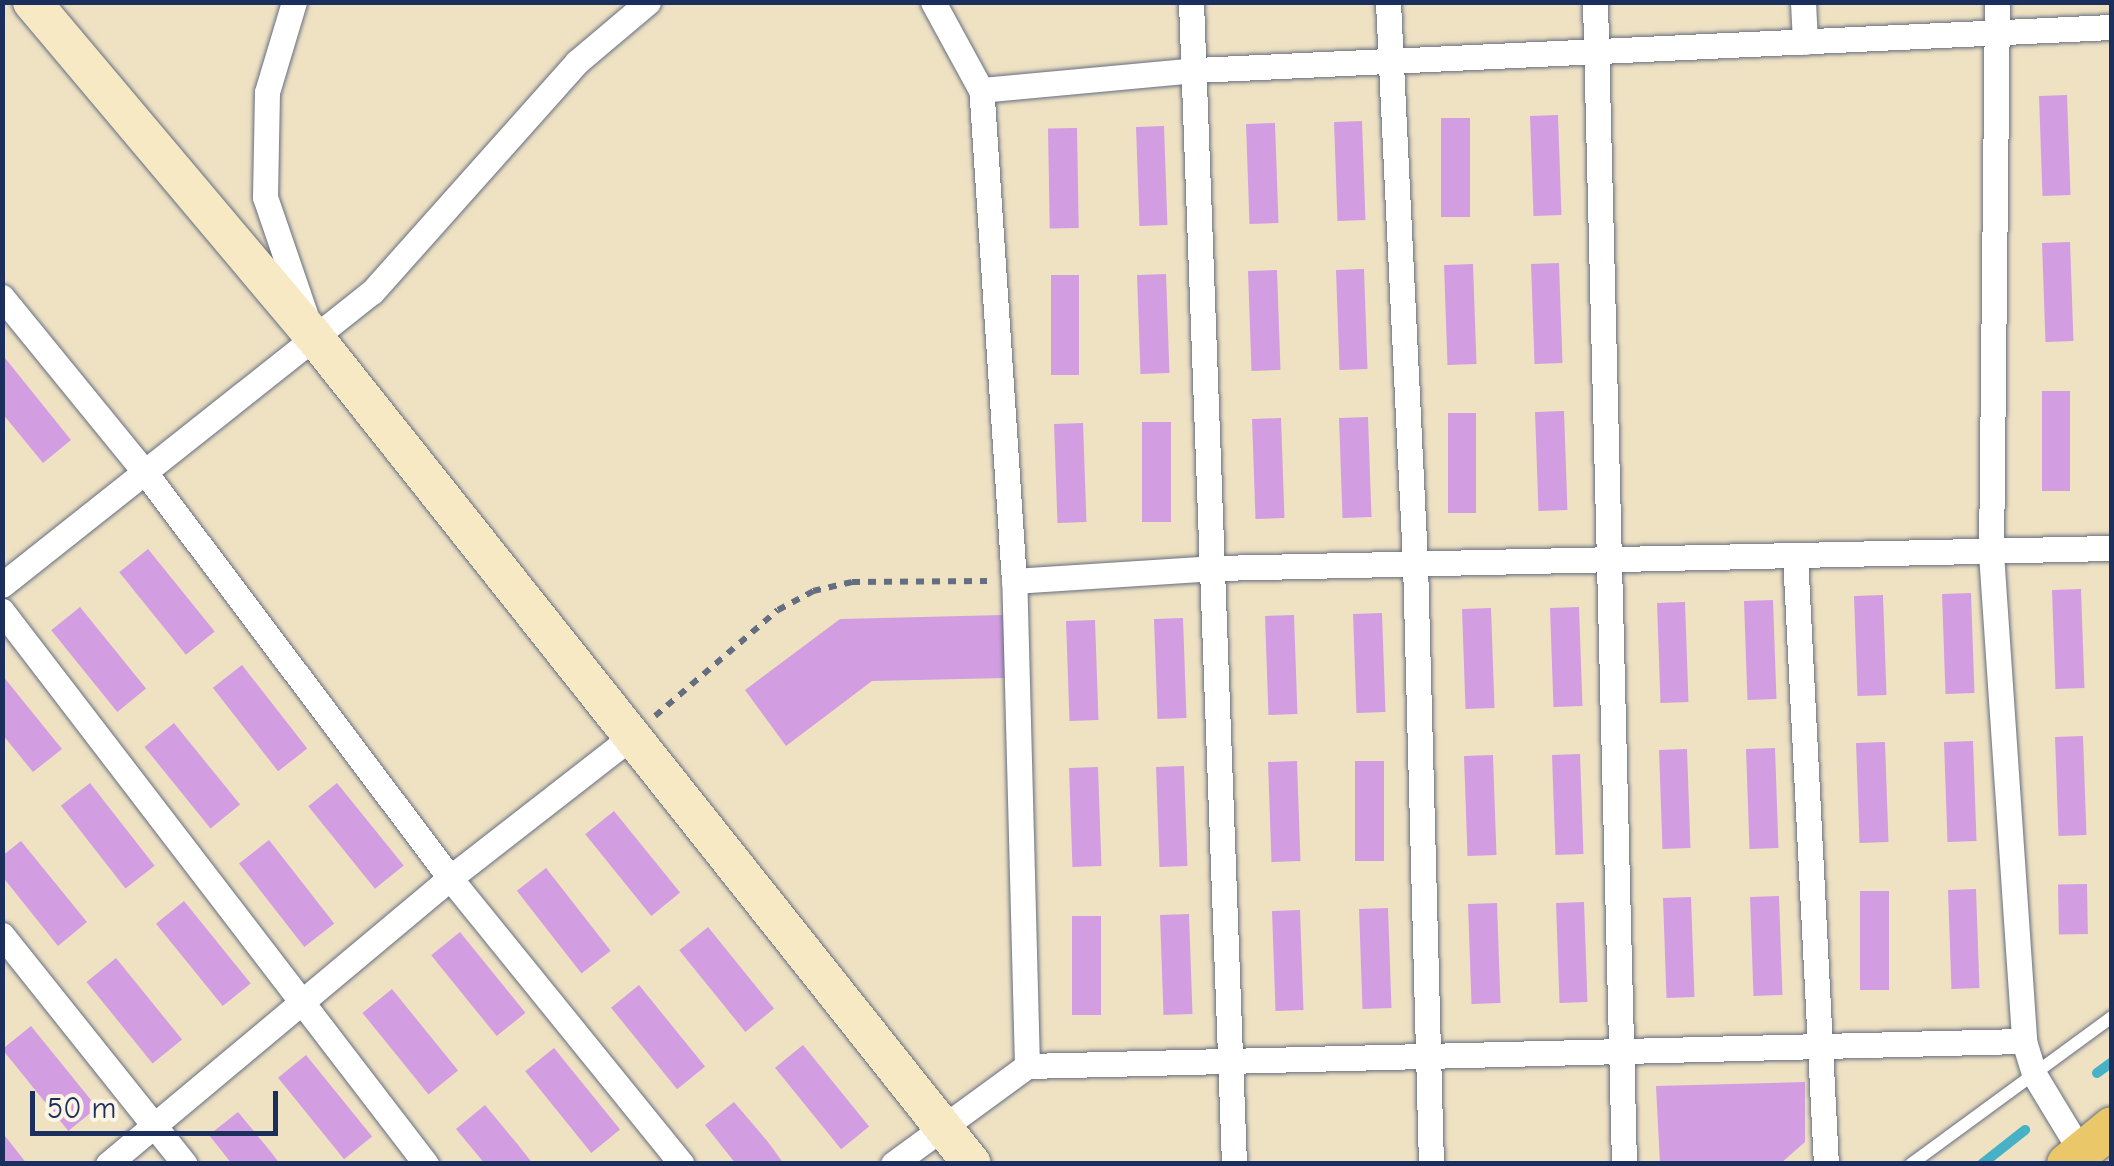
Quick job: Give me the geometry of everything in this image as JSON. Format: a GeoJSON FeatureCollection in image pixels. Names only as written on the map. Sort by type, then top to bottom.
{"type":"FeatureCollection","features":[{"type":"Feature","properties":{"kind":"street"},"geometry":{"type":"LineString","coordinates":[[32,2],[312,334],[972,1164]]}},
{"type":"Feature","properties":{"kind":"street"},"geometry":{"type":"LineString","coordinates":[[294,2],[267,92],[265,197],[312,334]]}},
{"type":"Feature","properties":{"kind":"street"},"geometry":{"type":"LineString","coordinates":[[2,585],[312,334],[372,292],[577,62],[648,2]]}},
{"type":"Feature","properties":{"kind":"street"},"geometry":{"type":"LineString","coordinates":[[933,2],[981,90],[1014,581],[1027,1066]]}},
{"type":"Feature","properties":{"kind":"street"},"geometry":{"type":"LineString","coordinates":[[1190,2],[1216,568],[1234,1164]]}},
{"type":"Feature","properties":{"kind":"street"},"geometry":{"type":"LineString","coordinates":[[1388,2],[1414,562],[1431,1164]]}},
{"type":"Feature","properties":{"kind":"street"},"geometry":{"type":"LineString","coordinates":[[1595,2],[1612,557],[1618,1056],[1624,1164]]}},
{"type":"Feature","properties":{"kind":"street"},"geometry":{"type":"LineString","coordinates":[[1803,2],[1805,42]]}},
{"type":"Feature","properties":{"kind":"street"},"geometry":{"type":"LineString","coordinates":[[1997,2],[1992,553],[2024,1041],[2035,1076],[2087,1147]]}},
{"type":"Feature","properties":{"kind":"street"},"geometry":{"type":"LineString","coordinates":[[981,90],[1196,70],[2112,27]]}},
{"type":"Feature","properties":{"kind":"street"},"geometry":{"type":"LineString","coordinates":[[2,297],[144,471],[450,878],[682,1164]]}},
{"type":"Feature","properties":{"kind":"street"},"geometry":{"type":"LineString","coordinates":[[1014,581],[1216,568],[1414,562],[2112,548]]}},
{"type":"Feature","properties":{"kind":"street"},"geometry":{"type":"LineString","coordinates":[[1795,555],[1816,1045],[1826,1164]]}},
{"type":"Feature","properties":{"kind":"street"},"geometry":{"type":"LineString","coordinates":[[2,611],[426,1164]]}},
{"type":"Feature","properties":{"kind":"street"},"geometry":{"type":"LineString","coordinates":[[108,1164],[450,878],[631,737]]}},
{"type":"Feature","properties":{"kind":"street"},"geometry":{"type":"LineString","coordinates":[[2,935],[185,1164]]}},
{"type":"Feature","properties":{"kind":"street"},"geometry":{"type":"LineString","coordinates":[[892,1164],[1027,1066],[1618,1056],[1816,1045],[2024,1041]]}},
{"type":"Feature","properties":{"kind":"lane"},"geometry":{"type":"LineString","coordinates":[[1912,1164],[2112,1017]]}},
{"type":"Feature","properties":{"kind":"path"},"geometry":{"type":"LineString","coordinates":[[631,737],[778,610],[813,591],[852,582],[1014,581]]}},
{"type":"Feature","properties":{"kind":"building"},"geometry":{"type":"Polygon","coordinates":[[[2067,95],[2070,195],[2043,196],[2039,96],[2067,95]]]}},
{"type":"Feature","properties":{"kind":"building"},"geometry":{"type":"Polygon","coordinates":[[[1558,115],[1561,215],[1534,216],[1530,116],[1558,115]]]}},
{"type":"Feature","properties":{"kind":"building"},"geometry":{"type":"Polygon","coordinates":[[[1441,118],[1470,118],[1470,217],[1441,217],[1441,118]]]}},
{"type":"Feature","properties":{"kind":"building"},"geometry":{"type":"Polygon","coordinates":[[[1362,121],[1365,220],[1337,221],[1334,122],[1362,121]]]}},
{"type":"Feature","properties":{"kind":"building"},"geometry":{"type":"Polygon","coordinates":[[[1275,123],[1278,223],[1250,224],[1246,124],[1275,123]]]}},
{"type":"Feature","properties":{"kind":"building"},"geometry":{"type":"Polygon","coordinates":[[[1164,126],[1167,225],[1139,226],[1136,127],[1164,126]]]}},
{"type":"Feature","properties":{"kind":"building"},"geometry":{"type":"Polygon","coordinates":[[[1077,128],[1079,228],[1050,228],[1048,129],[1077,128]]]}},
{"type":"Feature","properties":{"kind":"building"},"geometry":{"type":"Polygon","coordinates":[[[2070,242],[2073,341],[2045,342],[2042,243],[2070,242]]]}},
{"type":"Feature","properties":{"kind":"building"},"geometry":{"type":"Polygon","coordinates":[[[1559,263],[1562,363],[1535,364],[1531,264],[1559,263]]]}},
{"type":"Feature","properties":{"kind":"building"},"geometry":{"type":"Polygon","coordinates":[[[1473,264],[1476,364],[1448,365],[1444,265],[1473,264]]]}},
{"type":"Feature","properties":{"kind":"building"},"geometry":{"type":"Polygon","coordinates":[[[1364,269],[1367,369],[1340,370],[1336,270],[1364,269]]]}},
{"type":"Feature","properties":{"kind":"building"},"geometry":{"type":"Polygon","coordinates":[[[1277,270],[1280,370],[1252,371],[1248,271],[1277,270]]]}},
{"type":"Feature","properties":{"kind":"building"},"geometry":{"type":"Polygon","coordinates":[[[1166,274],[1169,373],[1140,374],[1137,275],[1166,274]]]}},
{"type":"Feature","properties":{"kind":"building"},"geometry":{"type":"Polygon","coordinates":[[[1051,275],[1079,275],[1079,375],[1051,375],[1051,275]]]}},
{"type":"Feature","properties":{"kind":"building"},"geometry":{"type":"Polygon","coordinates":[[[5,358],[71,440],[43,463],[2,413],[5,358]]]}},
{"type":"Feature","properties":{"kind":"building"},"geometry":{"type":"Polygon","coordinates":[[[2042,391],[2070,391],[2070,491],[2042,491],[2042,391]]]}},
{"type":"Feature","properties":{"kind":"building"},"geometry":{"type":"Polygon","coordinates":[[[1564,411],[1567,510],[1538,511],[1535,412],[1564,411]]]}},
{"type":"Feature","properties":{"kind":"building"},"geometry":{"type":"Polygon","coordinates":[[[1448,413],[1476,413],[1476,513],[1448,513],[1448,413]]]}},
{"type":"Feature","properties":{"kind":"building"},"geometry":{"type":"Polygon","coordinates":[[[1368,417],[1371,517],[1343,518],[1339,418],[1368,417]]]}},
{"type":"Feature","properties":{"kind":"building"},"geometry":{"type":"Polygon","coordinates":[[[1281,418],[1284,518],[1256,519],[1252,419],[1281,418]]]}},
{"type":"Feature","properties":{"kind":"building"},"geometry":{"type":"Polygon","coordinates":[[[1142,422],[1171,422],[1171,522],[1142,522],[1142,422]]]}},
{"type":"Feature","properties":{"kind":"building"},"geometry":{"type":"Polygon","coordinates":[[[1083,423],[1086,522],[1057,523],[1054,424],[1083,423]]]}},
{"type":"Feature","properties":{"kind":"building"},"geometry":{"type":"Polygon","coordinates":[[[148,549],[215,631],[186,655],[119,572],[148,549]]]}},
{"type":"Feature","properties":{"kind":"building"},"geometry":{"type":"Polygon","coordinates":[[[2081,589],[2084,688],[2055,689],[2052,590],[2081,589]]]}},
{"type":"Feature","properties":{"kind":"building"},"geometry":{"type":"Polygon","coordinates":[[[1971,593],[1974,693],[1946,694],[1942,594],[1971,593]]]}},
{"type":"Feature","properties":{"kind":"building"},"geometry":{"type":"Polygon","coordinates":[[[1883,595],[1886,695],[1858,696],[1854,596],[1883,595]]]}},
{"type":"Feature","properties":{"kind":"building"},"geometry":{"type":"Polygon","coordinates":[[[1773,600],[1776,699],[1747,700],[1744,601],[1773,600]]]}},
{"type":"Feature","properties":{"kind":"building"},"geometry":{"type":"Polygon","coordinates":[[[1685,602],[1688,702],[1661,703],[1657,603],[1685,602]]]}},
{"type":"Feature","properties":{"kind":"building"},"geometry":{"type":"Polygon","coordinates":[[[80,607],[146,689],[117,712],[51,630],[80,607]]]}},
{"type":"Feature","properties":{"kind":"building"},"geometry":{"type":"Polygon","coordinates":[[[1579,607],[1582,706],[1553,707],[1550,608],[1579,607]]]}},
{"type":"Feature","properties":{"kind":"building"},"geometry":{"type":"Polygon","coordinates":[[[1491,608],[1494,708],[1466,709],[1462,609],[1491,608]]]}},
{"type":"Feature","properties":{"kind":"building"},"geometry":{"type":"Polygon","coordinates":[[[1382,613],[1385,712],[1356,713],[1353,614],[1382,613]]]}},
{"type":"Feature","properties":{"kind":"building"},"geometry":{"type":"Polygon","coordinates":[[[1003,615],[1006,678],[872,681],[786,746],[745,690],[840,619],[1003,615]]]}},
{"type":"Feature","properties":{"kind":"building"},"geometry":{"type":"Polygon","coordinates":[[[1294,615],[1297,714],[1268,715],[1265,616],[1294,615]]]}},
{"type":"Feature","properties":{"kind":"building"},"geometry":{"type":"Polygon","coordinates":[[[1183,618],[1186,718],[1158,719],[1154,619],[1183,618]]]}},
{"type":"Feature","properties":{"kind":"building"},"geometry":{"type":"Polygon","coordinates":[[[1095,620],[1098,720],[1070,721],[1066,621],[1095,620]]]}},
{"type":"Feature","properties":{"kind":"building"},"geometry":{"type":"Polygon","coordinates":[[[242,665],[307,749],[278,771],[213,688],[242,665]]]}},
{"type":"Feature","properties":{"kind":"building"},"geometry":{"type":"Polygon","coordinates":[[[2,675],[62,749],[33,772],[2,734],[2,675]]]}},
{"type":"Feature","properties":{"kind":"building"},"geometry":{"type":"Polygon","coordinates":[[[174,723],[240,805],[211,829],[144,747],[174,723]]]}},
{"type":"Feature","properties":{"kind":"building"},"geometry":{"type":"Polygon","coordinates":[[[2083,736],[2086,835],[2058,836],[2055,737],[2083,736]]]}},
{"type":"Feature","properties":{"kind":"building"},"geometry":{"type":"Polygon","coordinates":[[[1973,741],[1976,841],[1948,842],[1944,742],[1973,741]]]}},
{"type":"Feature","properties":{"kind":"building"},"geometry":{"type":"Polygon","coordinates":[[[1885,742],[1888,842],[1860,843],[1856,743],[1885,742]]]}},
{"type":"Feature","properties":{"kind":"building"},"geometry":{"type":"Polygon","coordinates":[[[1775,748],[1778,848],[1750,849],[1746,749],[1775,748]]]}},
{"type":"Feature","properties":{"kind":"building"},"geometry":{"type":"Polygon","coordinates":[[[1687,749],[1690,848],[1662,849],[1659,750],[1687,749]]]}},
{"type":"Feature","properties":{"kind":"building"},"geometry":{"type":"Polygon","coordinates":[[[1580,754],[1583,854],[1556,855],[1552,755],[1580,754]]]}},
{"type":"Feature","properties":{"kind":"building"},"geometry":{"type":"Polygon","coordinates":[[[1493,755],[1496,855],[1468,856],[1464,756],[1493,755]]]}},
{"type":"Feature","properties":{"kind":"building"},"geometry":{"type":"Polygon","coordinates":[[[1297,761],[1300,861],[1272,862],[1268,762],[1297,761]]]}},
{"type":"Feature","properties":{"kind":"building"},"geometry":{"type":"Polygon","coordinates":[[[1355,761],[1384,761],[1384,861],[1355,861],[1355,761]]]}},
{"type":"Feature","properties":{"kind":"building"},"geometry":{"type":"Polygon","coordinates":[[[1184,766],[1187,866],[1160,867],[1156,767],[1184,766]]]}},
{"type":"Feature","properties":{"kind":"building"},"geometry":{"type":"Polygon","coordinates":[[[1098,767],[1101,866],[1072,867],[1069,768],[1098,767]]]}},
{"type":"Feature","properties":{"kind":"building"},"geometry":{"type":"Polygon","coordinates":[[[90,783],[155,866],[125,889],[61,806],[90,783]]]}},
{"type":"Feature","properties":{"kind":"building"},"geometry":{"type":"Polygon","coordinates":[[[337,783],[404,865],[375,889],[308,806],[337,783]]]}},
{"type":"Feature","properties":{"kind":"building"},"geometry":{"type":"Polygon","coordinates":[[[614,811],[680,893],[651,916],[585,834],[614,811]]]}},
{"type":"Feature","properties":{"kind":"building"},"geometry":{"type":"Polygon","coordinates":[[[269,840],[334,924],[304,947],[239,863],[269,840]]]}},
{"type":"Feature","properties":{"kind":"building"},"geometry":{"type":"Polygon","coordinates":[[[21,841],[87,922],[58,946],[2,876],[2,856],[21,841]]]}},
{"type":"Feature","properties":{"kind":"building"},"geometry":{"type":"Polygon","coordinates":[[[546,868],[611,951],[581,974],[517,891],[546,868]]]}},
{"type":"Feature","properties":{"kind":"building"},"geometry":{"type":"Polygon","coordinates":[[[2087,884],[2088,934],[2059,934],[2058,885],[2087,884]]]}},
{"type":"Feature","properties":{"kind":"building"},"geometry":{"type":"Polygon","coordinates":[[[1976,889],[1979,988],[1951,989],[1948,890],[1976,889]]]}},
{"type":"Feature","properties":{"kind":"building"},"geometry":{"type":"Polygon","coordinates":[[[1860,891],[1889,891],[1889,990],[1860,990],[1860,891]]]}},
{"type":"Feature","properties":{"kind":"building"},"geometry":{"type":"Polygon","coordinates":[[[1779,896],[1782,995],[1753,996],[1750,897],[1779,896]]]}},
{"type":"Feature","properties":{"kind":"building"},"geometry":{"type":"Polygon","coordinates":[[[1691,897],[1694,997],[1667,998],[1663,898],[1691,897]]]}},
{"type":"Feature","properties":{"kind":"building"},"geometry":{"type":"Polygon","coordinates":[[[184,901],[251,983],[223,1006],[156,924],[184,901]]]}},
{"type":"Feature","properties":{"kind":"building"},"geometry":{"type":"Polygon","coordinates":[[[1584,902],[1587,1002],[1560,1003],[1556,903],[1584,902]]]}},
{"type":"Feature","properties":{"kind":"building"},"geometry":{"type":"Polygon","coordinates":[[[1497,903],[1500,1003],[1472,1004],[1468,904],[1497,903]]]}},
{"type":"Feature","properties":{"kind":"building"},"geometry":{"type":"Polygon","coordinates":[[[1388,908],[1391,1008],[1363,1009],[1359,909],[1388,908]]]}},
{"type":"Feature","properties":{"kind":"building"},"geometry":{"type":"Polygon","coordinates":[[[1300,910],[1303,1010],[1276,1011],[1272,911],[1300,910]]]}},
{"type":"Feature","properties":{"kind":"building"},"geometry":{"type":"Polygon","coordinates":[[[1189,914],[1192,1014],[1164,1015],[1160,915],[1189,914]]]}},
{"type":"Feature","properties":{"kind":"building"},"geometry":{"type":"Polygon","coordinates":[[[1072,916],[1101,916],[1101,1015],[1072,1015],[1072,916]]]}},
{"type":"Feature","properties":{"kind":"building"},"geometry":{"type":"Polygon","coordinates":[[[708,927],[774,1009],[745,1032],[679,950],[708,927]]]}},
{"type":"Feature","properties":{"kind":"building"},"geometry":{"type":"Polygon","coordinates":[[[460,932],[525,1013],[497,1036],[431,955],[460,932]]]}},
{"type":"Feature","properties":{"kind":"building"},"geometry":{"type":"Polygon","coordinates":[[[116,958],[182,1040],[153,1064],[86,982],[116,958]]]}},
{"type":"Feature","properties":{"kind":"building"},"geometry":{"type":"Polygon","coordinates":[[[639,985],[705,1067],[677,1089],[611,1008],[639,985]]]}},
{"type":"Feature","properties":{"kind":"building"},"geometry":{"type":"Polygon","coordinates":[[[392,989],[458,1071],[429,1095],[362,1013],[392,989]]]}},
{"type":"Feature","properties":{"kind":"building"},"geometry":{"type":"Polygon","coordinates":[[[31,1026],[97,1108],[68,1131],[2,1049],[31,1026]]]}},
{"type":"Feature","properties":{"kind":"building"},"geometry":{"type":"Polygon","coordinates":[[[803,1045],[869,1127],[841,1149],[775,1068],[803,1045]]]}},
{"type":"Feature","properties":{"kind":"building"},"geometry":{"type":"Polygon","coordinates":[[[554,1048],[620,1130],[591,1153],[525,1071],[554,1048]]]}},
{"type":"Feature","properties":{"kind":"building"},"geometry":{"type":"Polygon","coordinates":[[[306,1055],[372,1137],[344,1159],[278,1078],[306,1055]]]}},
{"type":"Feature","properties":{"kind":"building"},"geometry":{"type":"Polygon","coordinates":[[[1805,1082],[1805,1142],[1780,1164],[1660,1164],[1656,1086],[1805,1082]]]}},
{"type":"Feature","properties":{"kind":"building"},"geometry":{"type":"Polygon","coordinates":[[[734,1102],[784,1164],[736,1164],[705,1125],[734,1102]]]}},
{"type":"Feature","properties":{"kind":"building"},"geometry":{"type":"Polygon","coordinates":[[[485,1105],[533,1164],[485,1164],[456,1129],[485,1105]]]}},
{"type":"Feature","properties":{"kind":"building"},"geometry":{"type":"Polygon","coordinates":[[[238,1112],[280,1164],[232,1164],[209,1135],[238,1112]]]}},
{"type":"Feature","properties":{"kind":"building"},"geometry":{"type":"Polygon","coordinates":[[[2,1132],[27,1164],[2,1164],[2,1132]]]}},
{"type":"Feature","properties":{"kind":"waterway"},"geometry":{"type":"LineString","coordinates":[[2097,1073],[2112,1062]]}},
{"type":"Feature","properties":{"kind":"waterway"},"geometry":{"type":"LineString","coordinates":[[1982,1164],[2025,1130]]}}]}
